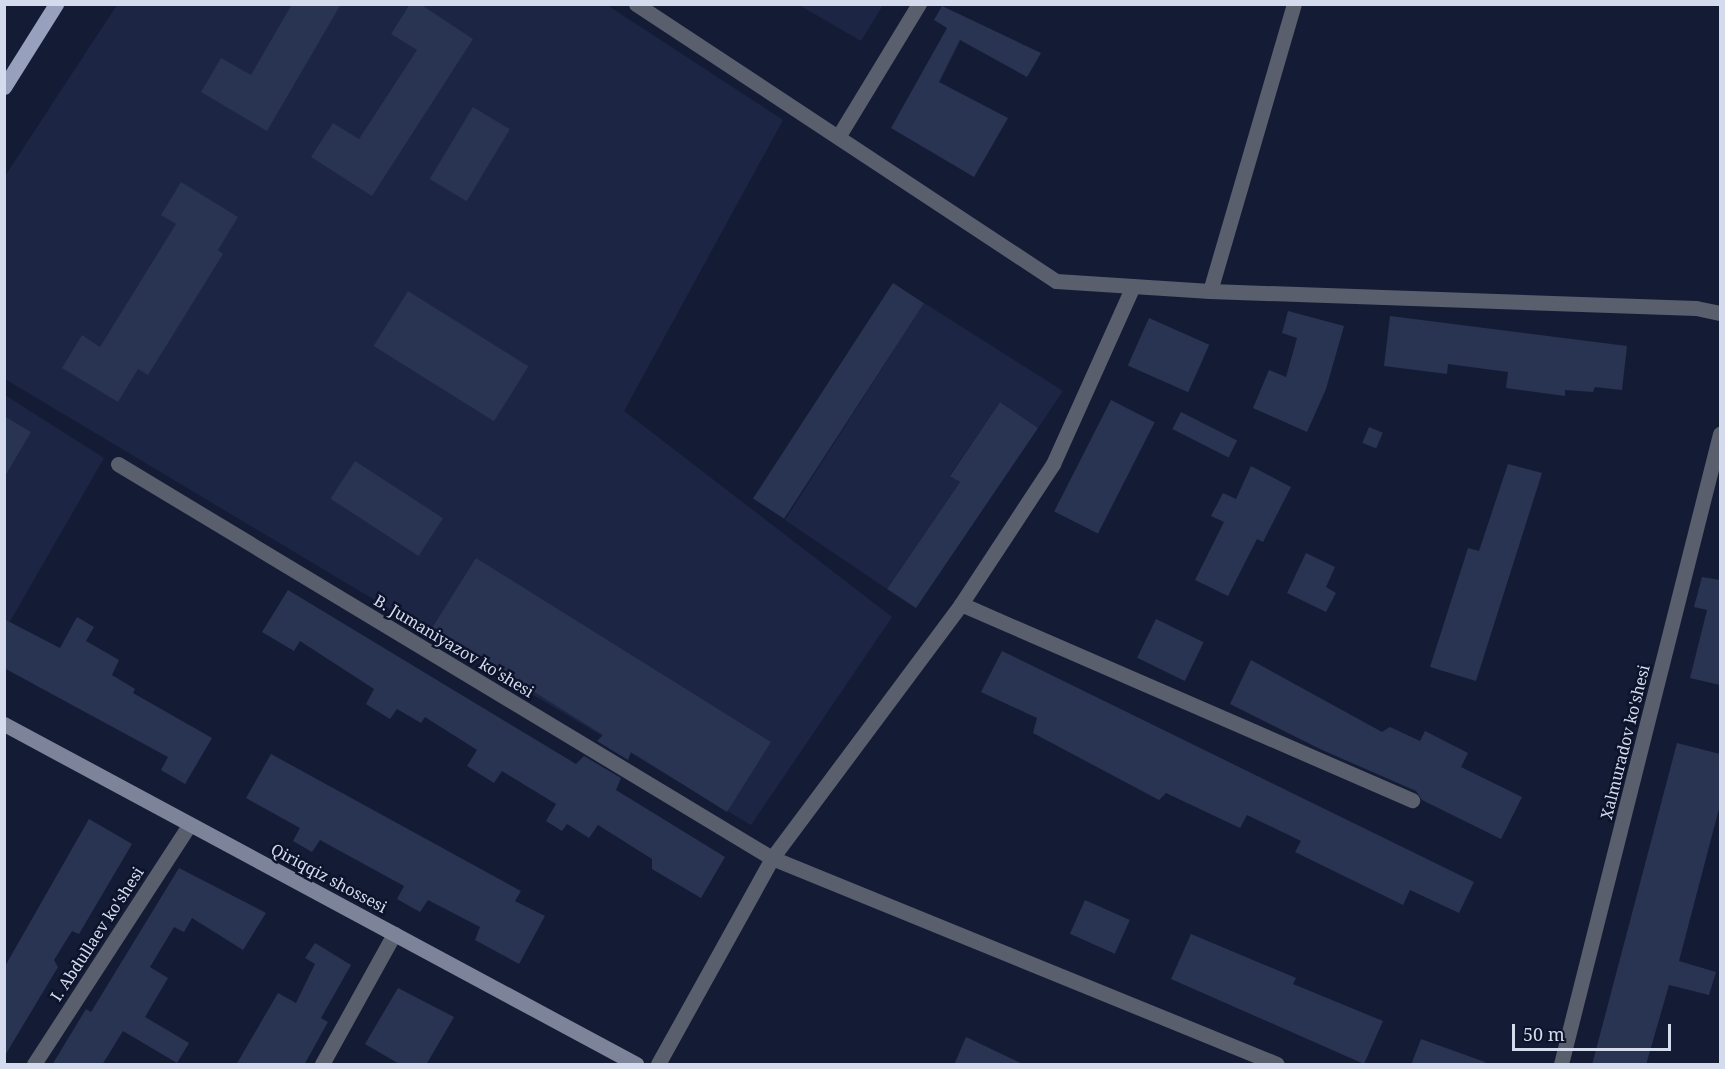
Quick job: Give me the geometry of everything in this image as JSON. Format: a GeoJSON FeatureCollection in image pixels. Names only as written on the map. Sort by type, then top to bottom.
{"type":"FeatureCollection","features":[{"type":"Feature","properties":{"kind":"main road"},"geometry":{"type":"LineString","coordinates":[[4,87],[56,4]]}},
{"type":"Feature","properties":{"kind":"main road","name":"Qiriqqiz shossesi"},"geometry":{"type":"LineString","coordinates":[[4,724],[636,1065]]}},
{"type":"Feature","properties":{"kind":"street"},"geometry":{"type":"LineString","coordinates":[[636,4],[1056,281],[1210,291],[1696,308],[1720,313]]}},
{"type":"Feature","properties":{"kind":"street"},"geometry":{"type":"LineString","coordinates":[[837,137],[919,4]]}},
{"type":"Feature","properties":{"kind":"street"},"geometry":{"type":"LineString","coordinates":[[1210,291],[1294,4]]}},
{"type":"Feature","properties":{"kind":"street"},"geometry":{"type":"LineString","coordinates":[[658,1065],[772,858],[962,604],[1053,464],[1132,286]]}},
{"type":"Feature","properties":{"kind":"street","name":"Xalmuradov ko'shesi"},"geometry":{"type":"LineString","coordinates":[[1563,1062],[1720,434]]}},
{"type":"Feature","properties":{"kind":"street","name":"B. Jumaniyazov ko'shesi"},"geometry":{"type":"LineString","coordinates":[[118,464],[772,858],[1277,1065]]}},
{"type":"Feature","properties":{"kind":"street"},"geometry":{"type":"LineString","coordinates":[[962,604],[1412,800]]}},
{"type":"Feature","properties":{"kind":"street","name":"I. Abdullaev ko'shesi"},"geometry":{"type":"LineString","coordinates":[[34,1065],[190,824]]}},
{"type":"Feature","properties":{"kind":"street"},"geometry":{"type":"LineString","coordinates":[[322,1065],[394,934]]}},
{"type":"Feature","properties":{"kind":"shaded area"},"geometry":{"type":"Polygon","coordinates":[[[117,5],[607,5],[783,120],[624,411],[892,617],[751,825],[5,379],[5,176],[117,5]]]}},
{"type":"Feature","properties":{"kind":"shaded area"},"geometry":{"type":"Polygon","coordinates":[[[799,5],[883,5],[861,41],[799,5]]]}},
{"type":"Feature","properties":{"kind":"shaded area"},"geometry":{"type":"Polygon","coordinates":[[[924,303],[1063,391],[1038,428],[1000,402],[950,475],[960,482],[887,589],[785,520],[924,303]]]}},
{"type":"Feature","properties":{"kind":"shaded area"},"geometry":{"type":"Polygon","coordinates":[[[5,395],[104,458],[5,630],[5,395]]]}},
{"type":"Feature","properties":{"kind":"building"},"geometry":{"type":"Polygon","coordinates":[[[292,4],[341,4],[267,131],[201,92],[221,58],[251,75],[292,4]]]}},
{"type":"Feature","properties":{"kind":"building"},"geometry":{"type":"Polygon","coordinates":[[[410,4],[420,4],[473,39],[372,196],[311,157],[333,123],[359,139],[417,50],[391,34],[410,4]]]}},
{"type":"Feature","properties":{"kind":"building"},"geometry":{"type":"Polygon","coordinates":[[[942,6],[1041,53],[1027,77],[960,40],[939,82],[1008,118],[974,177],[891,128],[947,28],[934,20],[942,6]]]}},
{"type":"Feature","properties":{"kind":"building"},"geometry":{"type":"Polygon","coordinates":[[[473,107],[510,129],[467,201],[430,179],[473,107]]]}},
{"type":"Feature","properties":{"kind":"building"},"geometry":{"type":"Polygon","coordinates":[[[181,182],[238,217],[218,250],[223,254],[148,375],[138,369],[118,402],[62,368],[82,335],[100,347],[176,224],[161,215],[181,182]]]}},
{"type":"Feature","properties":{"kind":"building"},"geometry":{"type":"Polygon","coordinates":[[[893,283],[924,303],[784,519],[753,499],[893,283]]]}},
{"type":"Feature","properties":{"kind":"building"},"geometry":{"type":"Polygon","coordinates":[[[408,291],[528,366],[494,421],[374,346],[408,291]]]}},
{"type":"Feature","properties":{"kind":"building"},"geometry":{"type":"Polygon","coordinates":[[[1288,311],[1344,326],[1326,389],[1307,432],[1253,408],[1269,370],[1286,377],[1297,338],[1282,333],[1288,311]]]}},
{"type":"Feature","properties":{"kind":"building"},"geometry":{"type":"Polygon","coordinates":[[[1390,316],[1627,346],[1622,390],[1595,387],[1593,392],[1565,390],[1565,396],[1506,388],[1508,372],[1448,364],[1447,374],[1384,366],[1390,316]]]}},
{"type":"Feature","properties":{"kind":"building"},"geometry":{"type":"Polygon","coordinates":[[[1149,318],[1209,345],[1188,392],[1128,366],[1149,318]]]}},
{"type":"Feature","properties":{"kind":"building"},"geometry":{"type":"Polygon","coordinates":[[[1111,400],[1155,422],[1098,534],[1054,511],[1111,400]]]}},
{"type":"Feature","properties":{"kind":"building"},"geometry":{"type":"Polygon","coordinates":[[[1000,402],[1038,428],[916,608],[887,589],[960,482],[950,476],[1000,402]]]}},
{"type":"Feature","properties":{"kind":"building"},"geometry":{"type":"Polygon","coordinates":[[[1181,412],[1237,441],[1229,458],[1172,429],[1181,412]]]}},
{"type":"Feature","properties":{"kind":"building"},"geometry":{"type":"Polygon","coordinates":[[[4,416],[31,432],[4,478],[4,416]]]}},
{"type":"Feature","properties":{"kind":"building"},"geometry":{"type":"Polygon","coordinates":[[[1369,427],[1383,433],[1376,449],[1362,443],[1369,427]]]}},
{"type":"Feature","properties":{"kind":"building"},"geometry":{"type":"Polygon","coordinates":[[[355,461],[443,518],[419,556],[330,499],[355,461]]]}},
{"type":"Feature","properties":{"kind":"building"},"geometry":{"type":"Polygon","coordinates":[[[1508,464],[1542,473],[1476,681],[1430,667],[1468,548],[1479,551],[1508,464]]]}},
{"type":"Feature","properties":{"kind":"building"},"geometry":{"type":"Polygon","coordinates":[[[1251,466],[1291,487],[1263,542],[1257,539],[1228,596],[1195,580],[1224,522],[1211,516],[1223,493],[1236,499],[1251,466]]]}},
{"type":"Feature","properties":{"kind":"building"},"geometry":{"type":"Polygon","coordinates":[[[1306,553],[1335,567],[1326,587],[1336,593],[1326,612],[1287,593],[1306,553]]]}},
{"type":"Feature","properties":{"kind":"building"},"geometry":{"type":"Polygon","coordinates":[[[476,558],[771,742],[727,812],[631,752],[628,760],[597,741],[603,735],[432,628],[476,558]]]}},
{"type":"Feature","properties":{"kind":"building"},"geometry":{"type":"Polygon","coordinates":[[[1702,577],[1720,580],[1720,685],[1690,678],[1707,610],[1694,607],[1702,577]]]}},
{"type":"Feature","properties":{"kind":"building"},"geometry":{"type":"Polygon","coordinates":[[[288,590],[576,764],[584,756],[621,778],[616,790],[725,857],[701,898],[652,869],[652,859],[598,825],[589,838],[567,824],[562,831],[546,821],[556,804],[502,771],[494,783],[467,766],[477,750],[425,717],[421,723],[397,709],[390,719],[366,704],[374,689],[300,641],[294,651],[262,632],[288,590]]]}},
{"type":"Feature","properties":{"kind":"building"},"geometry":{"type":"Polygon","coordinates":[[[77,617],[94,627],[86,641],[119,660],[112,675],[135,689],[133,693],[212,738],[185,784],[161,770],[168,757],[4,668],[4,619],[60,648],[77,617]]]}},
{"type":"Feature","properties":{"kind":"building"},"geometry":{"type":"Polygon","coordinates":[[[1156,619],[1204,642],[1185,681],[1137,658],[1156,619]]]}},
{"type":"Feature","properties":{"kind":"building"},"geometry":{"type":"Polygon","coordinates":[[[1002,651],[1474,882],[1459,913],[1410,890],[1403,905],[1295,852],[1301,841],[1247,815],[1240,828],[1166,793],[1159,800],[1033,733],[1037,718],[981,692],[1002,651]]]}},
{"type":"Feature","properties":{"kind":"building"},"geometry":{"type":"Polygon","coordinates":[[[1251,660],[1382,732],[1390,727],[1420,741],[1425,731],[1468,753],[1461,767],[1522,797],[1501,839],[1422,800],[1416,791],[1320,749],[1230,704],[1251,660]]]}},
{"type":"Feature","properties":{"kind":"building"},"geometry":{"type":"Polygon","coordinates":[[[1677,743],[1720,754],[1720,805],[1679,961],[1716,972],[1709,995],[1669,985],[1646,1065],[1592,1065],[1677,743]]]}},
{"type":"Feature","properties":{"kind":"building"},"geometry":{"type":"Polygon","coordinates":[[[271,754],[521,891],[515,901],[545,916],[519,964],[475,940],[480,927],[428,900],[420,912],[397,899],[404,886],[320,840],[312,852],[293,841],[300,828],[246,798],[271,754]]]}},
{"type":"Feature","properties":{"kind":"building"},"geometry":{"type":"Polygon","coordinates":[[[89,819],[132,844],[79,934],[72,931],[54,960],[58,967],[4,1057],[4,968],[89,819]]]}},
{"type":"Feature","properties":{"kind":"building"},"geometry":{"type":"Polygon","coordinates":[[[179,868],[266,913],[243,950],[192,918],[184,932],[174,927],[150,967],[168,978],[145,1017],[189,1043],[177,1063],[123,1031],[102,1065],[52,1065],[86,1009],[91,1012],[179,868]]]}},
{"type":"Feature","properties":{"kind":"building"},"geometry":{"type":"Polygon","coordinates":[[[1085,900],[1130,920],[1115,954],[1070,934],[1085,900]]]}},
{"type":"Feature","properties":{"kind":"building"},"geometry":{"type":"Polygon","coordinates":[[[1191,934],[1296,978],[1293,984],[1383,1021],[1364,1064],[1171,979],[1191,934]]]}},
{"type":"Feature","properties":{"kind":"building"},"geometry":{"type":"Polygon","coordinates":[[[315,943],[351,965],[321,1018],[328,1022],[304,1065],[236,1065],[278,993],[296,1003],[315,964],[305,958],[315,943]]]}},
{"type":"Feature","properties":{"kind":"building"},"geometry":{"type":"Polygon","coordinates":[[[398,988],[454,1017],[426,1065],[401,1065],[365,1044],[398,988]]]}},
{"type":"Feature","properties":{"kind":"building"},"geometry":{"type":"Polygon","coordinates":[[[966,1037],[1025,1065],[954,1065],[966,1037]]]}},
{"type":"Feature","properties":{"kind":"building"},"geometry":{"type":"Polygon","coordinates":[[[1421,1039],[1485,1062],[1484,1065],[1411,1065],[1421,1039]]]}}]}
